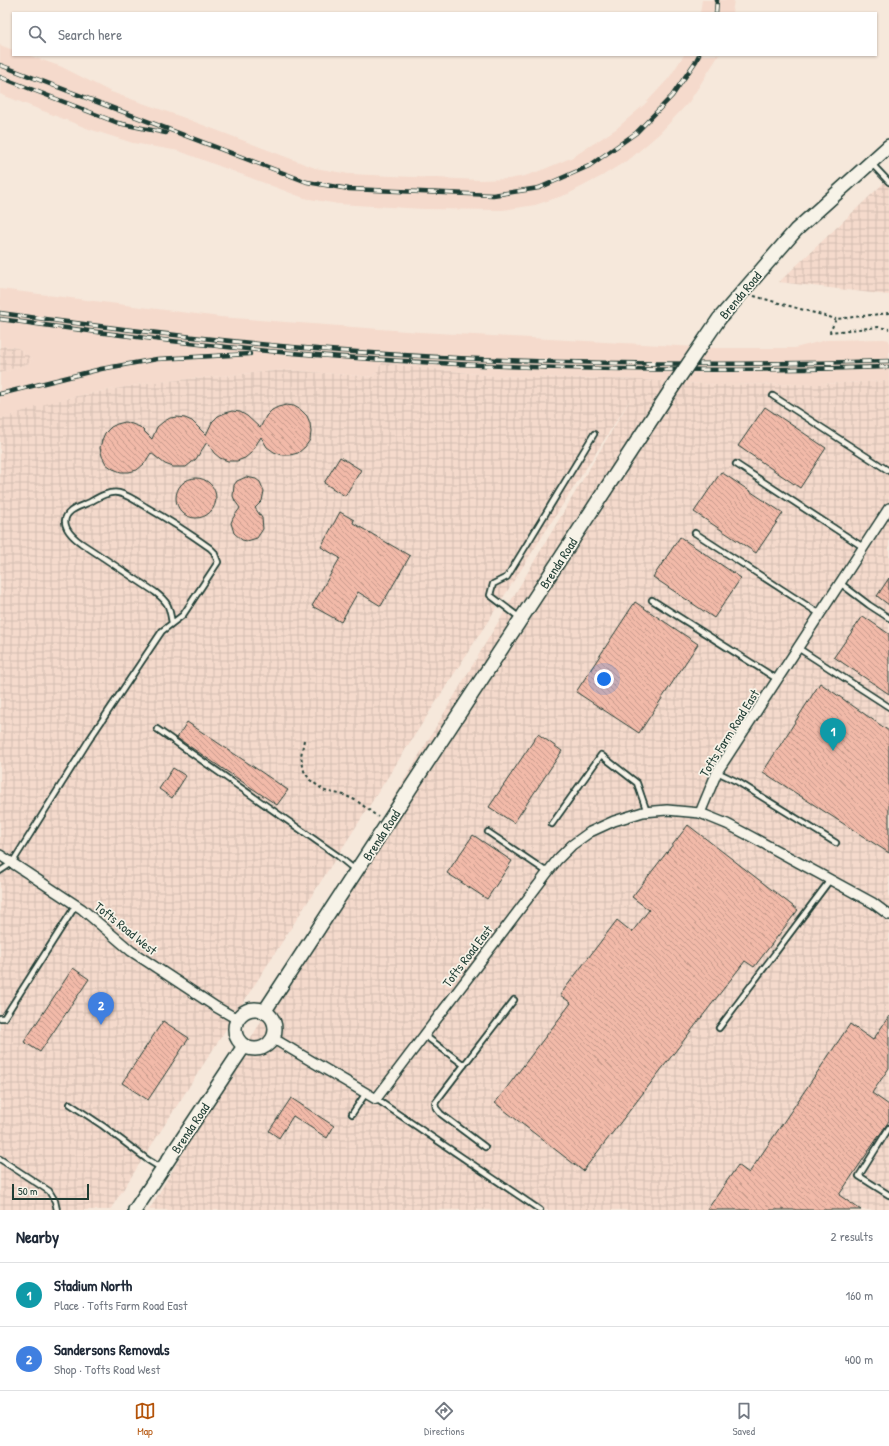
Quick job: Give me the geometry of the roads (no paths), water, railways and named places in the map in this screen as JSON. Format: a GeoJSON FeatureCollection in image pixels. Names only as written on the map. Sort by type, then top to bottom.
{"type":"FeatureCollection","features":[{"type":"Feature","properties":{"kind":"main road","name":"Brenda Road"},"geometry":{"type":"LineString","coordinates":[[264,1012],[676,382],[719,319],[796,230],[889,146]]}},
{"type":"Feature","properties":{"kind":"main road"},"geometry":{"type":"LineString","coordinates":[[254,1009],[264,1012],[272,1018],[276,1030],[274,1039],[262,1049],[253,1050],[244,1046],[238,1040],[235,1029],[237,1019],[245,1012],[254,1009]]}},
{"type":"Feature","properties":{"kind":"main road","name":"Brenda Road"},"geometry":{"type":"LineString","coordinates":[[135,1210],[244,1046]]}},
{"type":"Feature","properties":{"kind":"street","name":"Tofts Farm Road East"},"geometry":{"type":"LineString","coordinates":[[700,813],[717,772],[888,511]]}},
{"type":"Feature","properties":{"kind":"street","name":"Tofts Road East"},"geometry":{"type":"LineString","coordinates":[[376,1099],[547,872],[572,845],[590,832],[614,821],[647,812],[668,810],[700,813]]}},
{"type":"Feature","properties":{"kind":"street"},"geometry":{"type":"LineString","coordinates":[[700,813],[727,824],[750,836],[873,904],[889,915]]}},
{"type":"Feature","properties":{"kind":"street","name":"Tofts Road West"},"geometry":{"type":"LineString","coordinates":[[0,855],[76,905],[131,951],[216,1007],[237,1019]]}},
{"type":"Feature","properties":{"kind":"street"},"geometry":{"type":"LineString","coordinates":[[274,1039],[376,1099]]}},
{"type":"Feature","properties":{"kind":"lane"},"geometry":{"type":"LineString","coordinates":[[870,163],[889,182]]}},
{"type":"Feature","properties":{"kind":"lane"},"geometry":{"type":"LineString","coordinates":[[773,396],[889,471]]}},
{"type":"Feature","properties":{"kind":"lane"},"geometry":{"type":"LineString","coordinates":[[522,619],[490,595],[493,584],[507,577],[594,434]]}},
{"type":"Feature","properties":{"kind":"lane"},"geometry":{"type":"LineString","coordinates":[[736,464],[863,547]]}},
{"type":"Feature","properties":{"kind":"lane"},"geometry":{"type":"LineString","coordinates":[[0,871],[12,863],[89,740],[162,632],[183,615],[218,562],[214,552],[210,548],[178,525],[119,493],[110,493],[101,496],[71,511],[66,517],[65,524],[72,537],[165,600],[169,606],[172,623]]}},
{"type":"Feature","properties":{"kind":"lane"},"geometry":{"type":"LineString","coordinates":[[695,533],[820,614]]}},
{"type":"Feature","properties":{"kind":"lane"},"geometry":{"type":"LineString","coordinates":[[840,584],[889,618]]}},
{"type":"Feature","properties":{"kind":"lane"},"geometry":{"type":"LineString","coordinates":[[652,600],[777,680]]}},
{"type":"Feature","properties":{"kind":"lane"},"geometry":{"type":"LineString","coordinates":[[798,648],[889,707]]}},
{"type":"Feature","properties":{"kind":"lane"},"geometry":{"type":"LineString","coordinates":[[157,729],[338,856],[357,871]]}},
{"type":"Feature","properties":{"kind":"lane"},"geometry":{"type":"LineString","coordinates":[[552,824],[601,755],[637,783],[647,812]]}},
{"type":"Feature","properties":{"kind":"lane"},"geometry":{"type":"LineString","coordinates":[[717,772],[738,782],[836,843]]}},
{"type":"Feature","properties":{"kind":"lane"},"geometry":{"type":"LineString","coordinates":[[488,832],[547,872]]}},
{"type":"Feature","properties":{"kind":"lane"},"geometry":{"type":"LineString","coordinates":[[719,1028],[830,880]]}},
{"type":"Feature","properties":{"kind":"lane"},"geometry":{"type":"LineString","coordinates":[[0,1018],[4,1018],[76,905]]}},
{"type":"Feature","properties":{"kind":"lane"},"geometry":{"type":"LineString","coordinates":[[484,1147],[441,1114],[436,1108],[435,1102],[514,1000]]}},
{"type":"Feature","properties":{"kind":"lane"},"geometry":{"type":"LineString","coordinates":[[424,1035],[464,1064]]}},
{"type":"Feature","properties":{"kind":"lane"},"geometry":{"type":"LineString","coordinates":[[352,1114],[366,1093]]}},
{"type":"Feature","properties":{"kind":"lane"},"geometry":{"type":"LineString","coordinates":[[376,1099],[540,1210]]}},
{"type":"Feature","properties":{"kind":"lane"},"geometry":{"type":"LineString","coordinates":[[70,1104],[162,1169]]}},
{"type":"Feature","properties":{"kind":"lane"},"geometry":{"type":"LineString","coordinates":[[889,1128],[859,1176],[889,1195]]}},
{"type":"Feature","properties":{"kind":"lane"},"geometry":{"type":"LineString","coordinates":[[0,1159],[49,1191],[58,1210]]}},
{"type":"Feature","properties":{"kind":"railway"},"geometry":{"type":"LineString","coordinates":[[716,12],[717,0]]}},
{"type":"Feature","properties":{"kind":"railway"},"geometry":{"type":"LineString","coordinates":[[0,65],[307,182],[349,189],[493,195],[539,188],[589,166],[636,133],[672,96],[698,56]]}},
{"type":"Feature","properties":{"kind":"railway"},"geometry":{"type":"LineString","coordinates":[[0,77],[118,123],[166,133]]}},
{"type":"Feature","properties":{"kind":"railway"},"geometry":{"type":"LineString","coordinates":[[0,313],[245,343],[432,357],[660,364],[889,361]]}},
{"type":"Feature","properties":{"kind":"railway"},"geometry":{"type":"LineString","coordinates":[[0,319],[210,345],[280,352],[432,363],[661,370],[889,367]]}},
{"type":"Feature","properties":{"kind":"railway"},"geometry":{"type":"LineString","coordinates":[[0,394],[101,369],[157,359],[250,354]]}},
{"type":"Feature","properties":{"kind":"place","name":"Stadium North"},"geometry":{"type":"Point","coordinates":[833,751]}},
{"type":"Feature","properties":{"kind":"place","name":"Sandersons Removals"},"geometry":{"type":"Point","coordinates":[101,1025]}}]}
